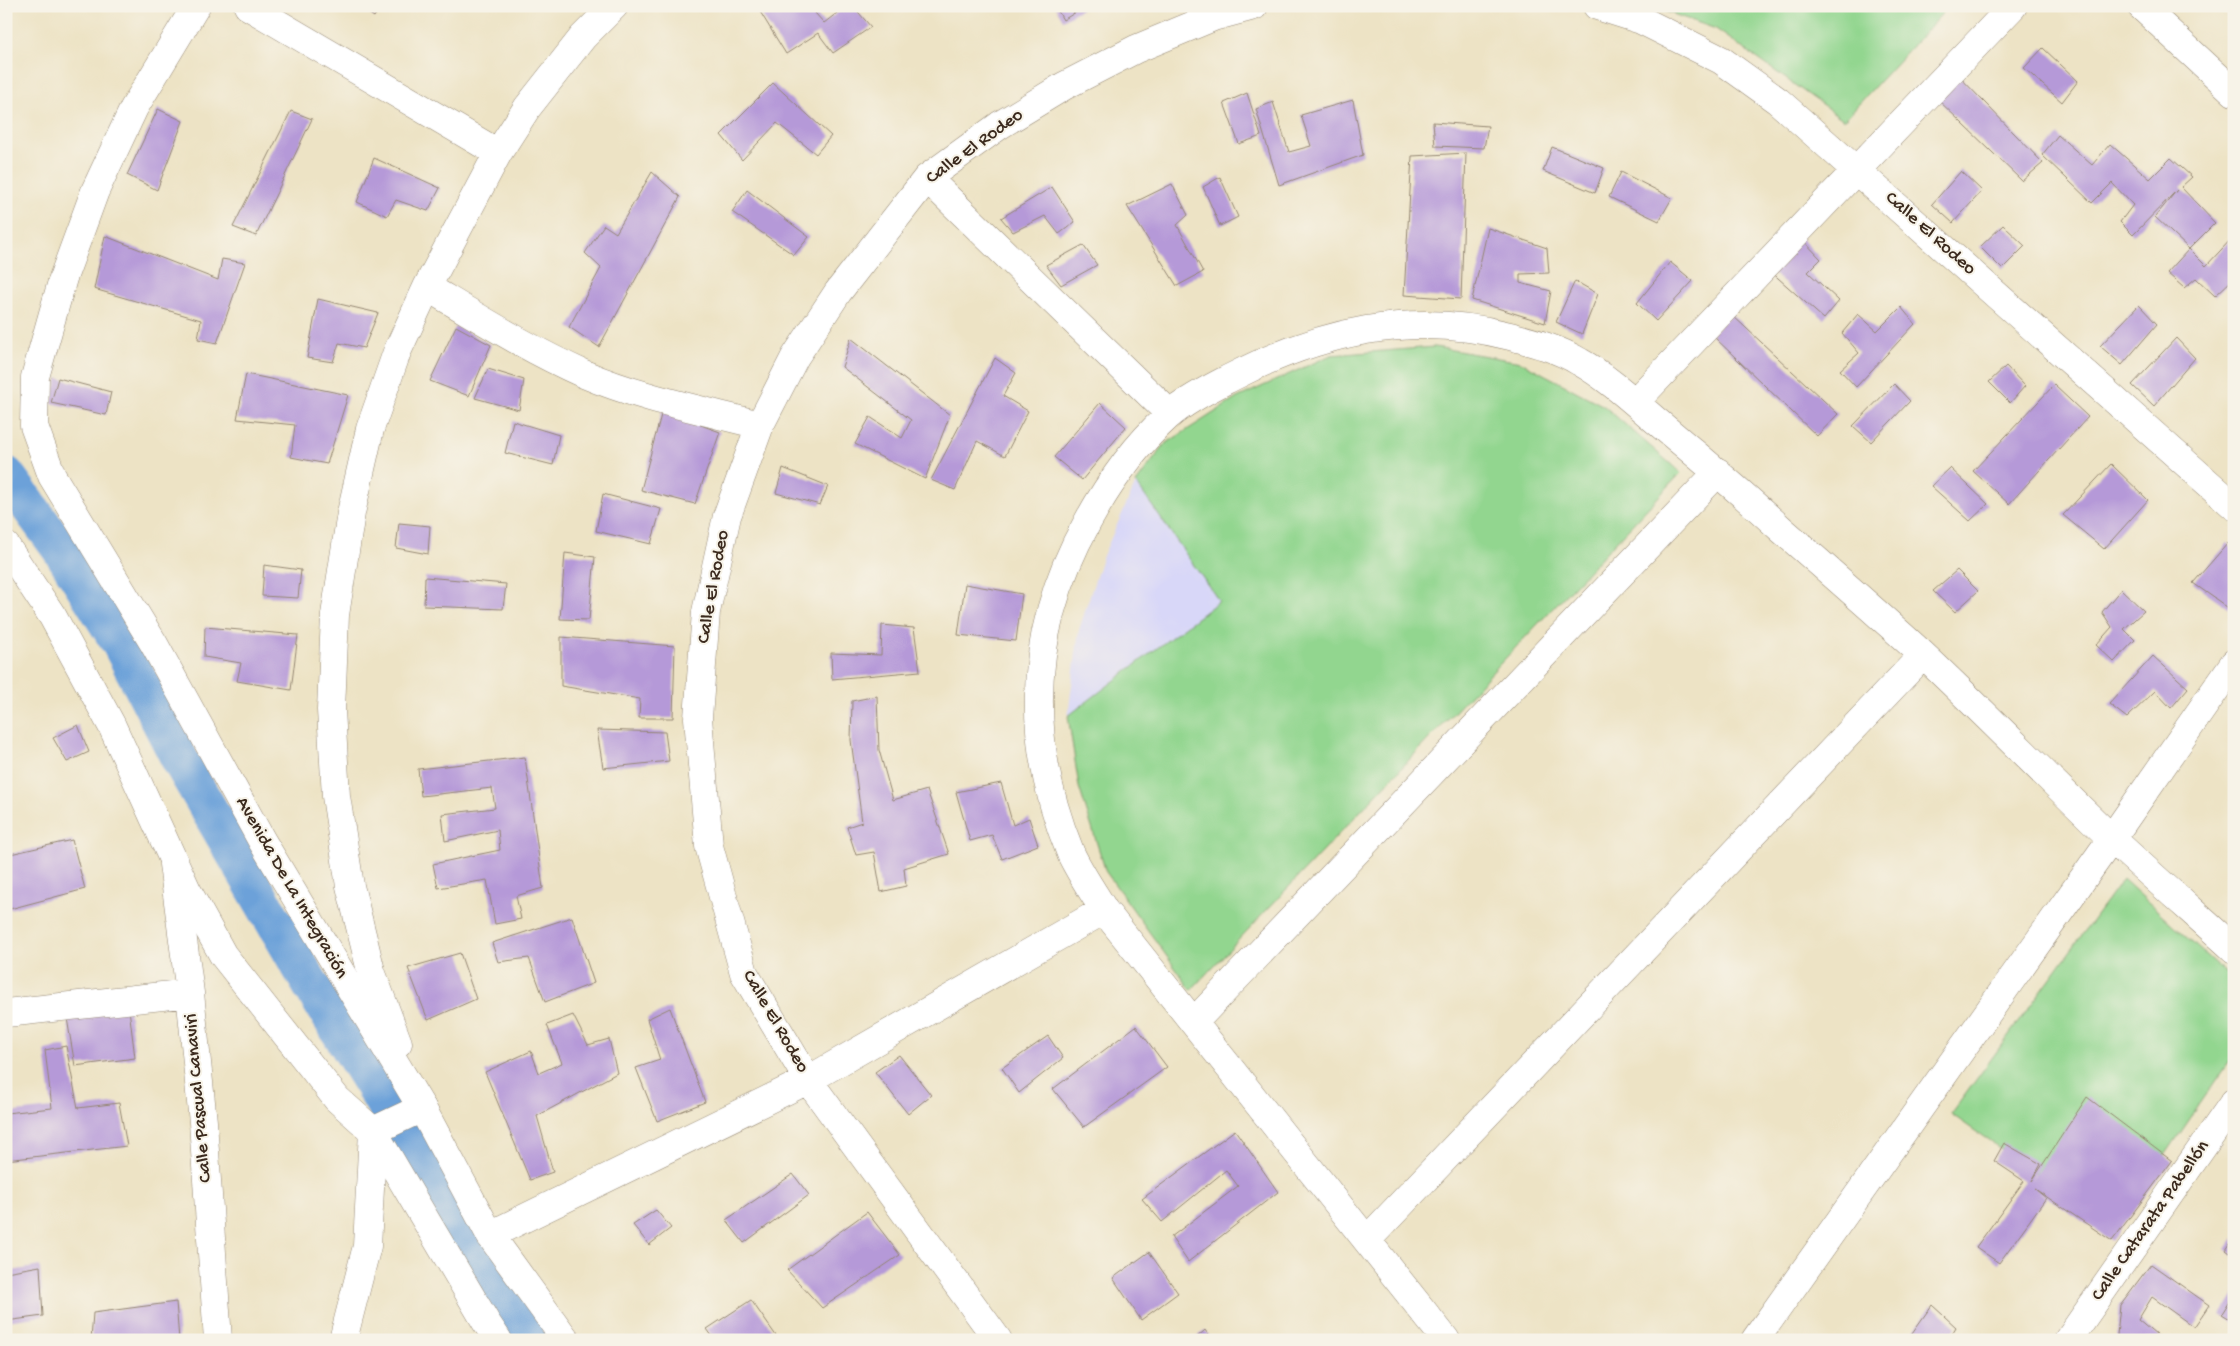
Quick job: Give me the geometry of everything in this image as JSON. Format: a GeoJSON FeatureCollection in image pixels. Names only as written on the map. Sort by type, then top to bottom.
{"type":"FeatureCollection","features":[{"type":"Feature","properties":{"kind":"street","name":"Avenida De La Integración"},"geometry":{"type":"LineString","coordinates":[[196,6],[134,108],[95,191],[63,278],[34,377],[34,426],[52,476],[154,644],[262,841],[422,1108],[490,1235],[566,1340]]}},
{"type":"Feature","properties":{"kind":"street"},"geometry":{"type":"LineString","coordinates":[[248,6],[498,154]]}},
{"type":"Feature","properties":{"kind":"street"},"geometry":{"type":"LineString","coordinates":[[373,1131],[422,1108],[371,971],[350,886],[336,796],[331,710],[335,615],[351,513],[368,438],[397,352],[427,287],[498,154],[527,108],[583,37],[614,6]]}},
{"type":"Feature","properties":{"kind":"street","name":"Calle El Rodeo"},"geometry":{"type":"LineString","coordinates":[[998,1340],[808,1080],[744,973],[709,846],[698,718],[708,603],[727,516],[760,425],[795,357],[838,292],[927,178],[1000,125],[1064,86],[1145,46],[1213,17],[1254,6]]}},
{"type":"Feature","properties":{"kind":"street","name":"Calle El Rodeo"},"geometry":{"type":"LineString","coordinates":[[1597,6],[1641,20],[1721,60],[1778,101],[1858,170],[2234,506]]}},
{"type":"Feature","properties":{"kind":"street"},"geometry":{"type":"LineString","coordinates":[[1635,402],[2013,6]]}},
{"type":"Feature","properties":{"kind":"street"},"geometry":{"type":"LineString","coordinates":[[2141,6],[2234,92]]}},
{"type":"Feature","properties":{"kind":"street"},"geometry":{"type":"LineString","coordinates":[[927,178],[1170,414]]}},
{"type":"Feature","properties":{"kind":"street"},"geometry":{"type":"LineString","coordinates":[[427,287],[519,342],[585,374],[660,399],[760,425]]}},
{"type":"Feature","properties":{"kind":"street"},"geometry":{"type":"LineString","coordinates":[[1446,1340],[1104,910],[1072,856],[1050,789],[1040,732],[1039,670],[1051,602],[1071,551],[1097,504],[1130,455],[1170,414],[1202,393],[1282,353],[1335,336],[1398,325],[1443,325],[1482,330],[1537,343],[1580,362],[1635,402],[1718,472],[1923,655],[2112,838],[2234,949]]}},
{"type":"Feature","properties":{"kind":"street"},"geometry":{"type":"LineString","coordinates":[[1194,1022],[1718,472]]}},
{"type":"Feature","properties":{"kind":"street"},"geometry":{"type":"LineString","coordinates":[[6,546],[53,617],[112,726],[187,890],[223,955],[337,1099],[373,1131],[498,1340]]}},
{"type":"Feature","properties":{"kind":"street"},"geometry":{"type":"LineString","coordinates":[[1367,1240],[1923,655]]}},
{"type":"Feature","properties":{"kind":"street"},"geometry":{"type":"LineString","coordinates":[[1755,1340],[2112,838],[2234,662]]}},
{"type":"Feature","properties":{"kind":"street","name":"Calle Pascual Canaviri"},"geometry":{"type":"LineString","coordinates":[[172,857],[190,993],[203,1122],[218,1340]]}},
{"type":"Feature","properties":{"kind":"street"},"geometry":{"type":"LineString","coordinates":[[490,1235],[808,1080],[1104,910]]}},
{"type":"Feature","properties":{"kind":"street"},"geometry":{"type":"LineString","coordinates":[[6,1013],[190,993]]}},
{"type":"Feature","properties":{"kind":"street","name":"Calle Catarata Pabellón"},"geometry":{"type":"LineString","coordinates":[[2076,1337],[2234,1102]]}},
{"type":"Feature","properties":{"kind":"street"},"geometry":{"type":"LineString","coordinates":[[343,1340],[367,1246],[373,1131]]}},
{"type":"Feature","properties":{"kind":"shaded area"},"geometry":{"type":"Polygon","coordinates":[[[1136,483],[1219,601],[1068,716],[1079,630],[1102,558],[1136,483]]]}},
{"type":"Feature","properties":{"kind":"green space"},"geometry":{"type":"Polygon","coordinates":[[[1650,6],[1949,6],[1844,120],[1716,29],[1650,6]]]}},
{"type":"Feature","properties":{"kind":"green space"},"geometry":{"type":"Polygon","coordinates":[[[1435,347],[1521,362],[1604,406],[1681,473],[1191,990],[1106,872],[1079,787],[1068,716],[1219,601],[1136,483],[1165,444],[1237,398],[1331,355],[1435,347]]]}},
{"type":"Feature","properties":{"kind":"green space"},"geometry":{"type":"Polygon","coordinates":[[[2123,879],[2234,981],[2234,1054],[2115,1229],[1951,1114],[2123,879]]]}},
{"type":"Feature","properties":{"kind":"building"},"geometry":{"type":"Polygon","coordinates":[[[359,6],[381,6],[374,17],[359,6]]]}},
{"type":"Feature","properties":{"kind":"building"},"geometry":{"type":"Polygon","coordinates":[[[763,6],[823,6],[815,13],[824,23],[846,6],[853,6],[871,27],[833,53],[818,33],[786,54],[759,10],[763,6]]]}},
{"type":"Feature","properties":{"kind":"building"},"geometry":{"type":"Polygon","coordinates":[[[1055,6],[1086,6],[1063,20],[1055,6]]]}},
{"type":"Feature","properties":{"kind":"building"},"geometry":{"type":"Polygon","coordinates":[[[2043,48],[2078,81],[2062,102],[2024,68],[2043,48]]]}},
{"type":"Feature","properties":{"kind":"building"},"geometry":{"type":"Polygon","coordinates":[[[1955,72],[2043,163],[2022,181],[1933,95],[1955,72]]]}},
{"type":"Feature","properties":{"kind":"building"},"geometry":{"type":"Polygon","coordinates":[[[773,83],[831,136],[816,154],[777,123],[742,160],[721,135],[773,83]]]}},
{"type":"Feature","properties":{"kind":"building"},"geometry":{"type":"Polygon","coordinates":[[[1247,93],[1261,136],[1239,144],[1224,103],[1247,93]]]}},
{"type":"Feature","properties":{"kind":"building"},"geometry":{"type":"Polygon","coordinates":[[[1353,100],[1363,155],[1279,185],[1256,109],[1273,102],[1289,152],[1311,146],[1301,115],[1353,100]]]}},
{"type":"Feature","properties":{"kind":"building"},"geometry":{"type":"Polygon","coordinates":[[[158,109],[183,121],[157,190],[127,175],[158,109]]]}},
{"type":"Feature","properties":{"kind":"building"},"geometry":{"type":"Polygon","coordinates":[[[291,111],[312,119],[256,236],[233,227],[291,111]]]}},
{"type":"Feature","properties":{"kind":"building"},"geometry":{"type":"Polygon","coordinates":[[[1433,122],[1488,126],[1484,148],[1435,146],[1433,122]]]}},
{"type":"Feature","properties":{"kind":"building"},"geometry":{"type":"Polygon","coordinates":[[[2058,135],[2092,165],[2110,144],[2150,179],[2171,158],[2192,177],[2181,187],[2215,223],[2189,249],[2155,217],[2177,190],[2133,235],[2120,222],[2133,205],[2112,183],[2092,203],[2042,155],[2058,135]]]}},
{"type":"Feature","properties":{"kind":"building"},"geometry":{"type":"Polygon","coordinates":[[[1552,147],[1604,168],[1595,193],[1543,171],[1552,147]]]}},
{"type":"Feature","properties":{"kind":"building"},"geometry":{"type":"Polygon","coordinates":[[[1466,153],[1461,299],[1404,295],[1412,156],[1466,153]]]}},
{"type":"Feature","properties":{"kind":"building"},"geometry":{"type":"Polygon","coordinates":[[[374,158],[440,188],[428,211],[396,200],[387,216],[357,202],[374,158]]]}},
{"type":"Feature","properties":{"kind":"building"},"geometry":{"type":"Polygon","coordinates":[[[1961,171],[1982,191],[1953,223],[1932,204],[1961,171]]]}},
{"type":"Feature","properties":{"kind":"building"},"geometry":{"type":"Polygon","coordinates":[[[652,172],[680,197],[599,347],[569,327],[601,268],[585,253],[604,225],[616,233],[652,172]]]}},
{"type":"Feature","properties":{"kind":"building"},"geometry":{"type":"Polygon","coordinates":[[[1621,172],[1672,198],[1659,221],[1609,197],[1621,172]]]}},
{"type":"Feature","properties":{"kind":"building"},"geometry":{"type":"Polygon","coordinates":[[[1220,177],[1238,217],[1220,226],[1203,187],[1220,177]]]}},
{"type":"Feature","properties":{"kind":"building"},"geometry":{"type":"Polygon","coordinates":[[[1172,184],[1188,215],[1177,225],[1203,272],[1177,286],[1127,206],[1172,184]]]}},
{"type":"Feature","properties":{"kind":"building"},"geometry":{"type":"Polygon","coordinates":[[[1052,187],[1075,222],[1059,234],[1045,216],[1013,232],[1001,218],[1052,187]]]}},
{"type":"Feature","properties":{"kind":"building"},"geometry":{"type":"Polygon","coordinates":[[[747,190],[809,237],[794,255],[732,212],[747,190]]]}},
{"type":"Feature","properties":{"kind":"building"},"geometry":{"type":"Polygon","coordinates":[[[2003,225],[2025,246],[2002,269],[1980,247],[2003,225]]]}},
{"type":"Feature","properties":{"kind":"building"},"geometry":{"type":"Polygon","coordinates":[[[1488,228],[1547,248],[1549,273],[1520,274],[1520,283],[1551,291],[1545,323],[1472,300],[1488,228]]]}},
{"type":"Feature","properties":{"kind":"building"},"geometry":{"type":"Polygon","coordinates":[[[105,236],[218,280],[222,259],[245,263],[217,343],[198,339],[201,320],[94,289],[105,236]]]}},
{"type":"Feature","properties":{"kind":"building"},"geometry":{"type":"Polygon","coordinates":[[[2234,236],[2234,278],[2215,296],[2196,278],[2184,288],[2167,273],[2189,249],[2206,266],[2234,236]]]}},
{"type":"Feature","properties":{"kind":"building"},"geometry":{"type":"Polygon","coordinates":[[[1800,237],[1821,259],[1808,272],[1839,301],[1824,319],[1769,270],[1800,237]]]}},
{"type":"Feature","properties":{"kind":"building"},"geometry":{"type":"Polygon","coordinates":[[[1083,245],[1097,265],[1061,285],[1046,265],[1083,245]]]}},
{"type":"Feature","properties":{"kind":"building"},"geometry":{"type":"Polygon","coordinates":[[[1670,262],[1693,281],[1656,321],[1637,303],[1670,262]]]}},
{"type":"Feature","properties":{"kind":"building"},"geometry":{"type":"Polygon","coordinates":[[[1575,281],[1598,294],[1582,334],[1556,322],[1575,281]]]}},
{"type":"Feature","properties":{"kind":"building"},"geometry":{"type":"Polygon","coordinates":[[[318,299],[378,313],[364,348],[339,343],[333,362],[307,358],[318,299]]]}},
{"type":"Feature","properties":{"kind":"building"},"geometry":{"type":"Polygon","coordinates":[[[2139,305],[2157,324],[2122,365],[2100,346],[2139,305]]]}},
{"type":"Feature","properties":{"kind":"building"},"geometry":{"type":"Polygon","coordinates":[[[1901,307],[1915,324],[1856,387],[1840,370],[1859,353],[1842,333],[1858,314],[1877,331],[1901,307]]]}},
{"type":"Feature","properties":{"kind":"building"},"geometry":{"type":"Polygon","coordinates":[[[1731,314],[1838,414],[1817,436],[1711,334],[1731,314]]]}},
{"type":"Feature","properties":{"kind":"building"},"geometry":{"type":"Polygon","coordinates":[[[456,326],[491,345],[469,396],[430,381],[456,326]]]}},
{"type":"Feature","properties":{"kind":"building"},"geometry":{"type":"Polygon","coordinates":[[[851,338],[950,415],[925,479],[855,444],[870,417],[902,438],[911,420],[842,367],[851,338]]]}},
{"type":"Feature","properties":{"kind":"building"},"geometry":{"type":"Polygon","coordinates":[[[2176,338],[2195,358],[2154,406],[2132,385],[2176,338]]]}},
{"type":"Feature","properties":{"kind":"building"},"geometry":{"type":"Polygon","coordinates":[[[995,358],[1016,373],[1003,396],[1028,411],[1005,456],[977,441],[955,490],[931,480],[995,358]]]}},
{"type":"Feature","properties":{"kind":"building"},"geometry":{"type":"Polygon","coordinates":[[[2006,366],[2025,386],[2010,403],[1989,382],[2006,366]]]}},
{"type":"Feature","properties":{"kind":"building"},"geometry":{"type":"Polygon","coordinates":[[[488,369],[524,380],[519,410],[475,398],[488,369]]]}},
{"type":"Feature","properties":{"kind":"building"},"geometry":{"type":"Polygon","coordinates":[[[246,374],[348,395],[327,464],[291,457],[295,425],[237,419],[246,374]]]}},
{"type":"Feature","properties":{"kind":"building"},"geometry":{"type":"Polygon","coordinates":[[[58,378],[111,392],[106,415],[51,403],[58,378]]]}},
{"type":"Feature","properties":{"kind":"building"},"geometry":{"type":"Polygon","coordinates":[[[1894,384],[1910,401],[1871,442],[1853,426],[1894,384]]]}},
{"type":"Feature","properties":{"kind":"building"},"geometry":{"type":"Polygon","coordinates":[[[2054,385],[2088,417],[2009,504],[1973,471],[2054,385]]]}},
{"type":"Feature","properties":{"kind":"building"},"geometry":{"type":"Polygon","coordinates":[[[1100,403],[1126,427],[1082,480],[1054,457],[1100,403]]]}},
{"type":"Feature","properties":{"kind":"building"},"geometry":{"type":"Polygon","coordinates":[[[662,411],[720,432],[695,504],[641,490],[662,411]]]}},
{"type":"Feature","properties":{"kind":"building"},"geometry":{"type":"Polygon","coordinates":[[[513,421],[559,435],[553,465],[505,453],[513,421]]]}},
{"type":"Feature","properties":{"kind":"building"},"geometry":{"type":"Polygon","coordinates":[[[2111,464],[2148,500],[2104,549],[2063,515],[2111,464]]]}},
{"type":"Feature","properties":{"kind":"building"},"geometry":{"type":"Polygon","coordinates":[[[783,468],[828,486],[820,505],[776,493],[783,468]]]}},
{"type":"Feature","properties":{"kind":"building"},"geometry":{"type":"Polygon","coordinates":[[[1950,468],[1988,504],[1970,521],[1931,486],[1950,468]]]}},
{"type":"Feature","properties":{"kind":"building"},"geometry":{"type":"Polygon","coordinates":[[[603,494],[661,509],[651,544],[596,531],[603,494]]]}},
{"type":"Feature","properties":{"kind":"building"},"geometry":{"type":"Polygon","coordinates":[[[399,523],[430,526],[428,554],[396,548],[399,523]]]}},
{"type":"Feature","properties":{"kind":"building"},"geometry":{"type":"Polygon","coordinates":[[[2228,543],[2234,549],[2234,612],[2193,583],[2228,543]]]}},
{"type":"Feature","properties":{"kind":"building"},"geometry":{"type":"Polygon","coordinates":[[[565,553],[595,557],[589,620],[560,619],[565,553]]]}},
{"type":"Feature","properties":{"kind":"building"},"geometry":{"type":"Polygon","coordinates":[[[264,565],[301,570],[298,598],[262,596],[264,565]]]}},
{"type":"Feature","properties":{"kind":"building"},"geometry":{"type":"Polygon","coordinates":[[[1957,570],[1978,591],[1955,612],[1933,591],[1957,570]]]}},
{"type":"Feature","properties":{"kind":"building"},"geometry":{"type":"Polygon","coordinates":[[[425,577],[506,584],[503,609],[424,606],[425,577]]]}},
{"type":"Feature","properties":{"kind":"building"},"geometry":{"type":"Polygon","coordinates":[[[965,584],[1022,594],[1016,641],[958,635],[965,584]]]}},
{"type":"Feature","properties":{"kind":"building"},"geometry":{"type":"Polygon","coordinates":[[[2121,589],[2144,611],[2124,629],[2135,640],[2114,662],[2096,645],[2112,627],[2102,612],[2121,589]]]}},
{"type":"Feature","properties":{"kind":"building"},"geometry":{"type":"Polygon","coordinates":[[[882,625],[914,628],[920,671],[832,679],[831,653],[881,655],[882,625]]]}},
{"type":"Feature","properties":{"kind":"building"},"geometry":{"type":"Polygon","coordinates":[[[205,627],[298,635],[291,690],[237,681],[241,663],[204,657],[205,627]]]}},
{"type":"Feature","properties":{"kind":"building"},"geometry":{"type":"Polygon","coordinates":[[[561,637],[675,646],[673,718],[639,718],[640,699],[561,686],[561,637]]]}},
{"type":"Feature","properties":{"kind":"building"},"geometry":{"type":"Polygon","coordinates":[[[2153,656],[2188,688],[2171,708],[2155,691],[2127,718],[2109,704],[2153,656]]]}},
{"type":"Feature","properties":{"kind":"building"},"geometry":{"type":"Polygon","coordinates":[[[877,696],[879,750],[893,800],[927,790],[949,854],[904,868],[906,886],[881,892],[874,852],[856,855],[847,827],[862,822],[851,740],[852,701],[877,696]]]}},
{"type":"Feature","properties":{"kind":"building"},"geometry":{"type":"Polygon","coordinates":[[[78,725],[89,752],[67,762],[53,738],[78,725]]]}},
{"type":"Feature","properties":{"kind":"building"},"geometry":{"type":"Polygon","coordinates":[[[597,730],[665,732],[669,761],[603,768],[597,730]]]}},
{"type":"Feature","properties":{"kind":"building"},"geometry":{"type":"Polygon","coordinates":[[[525,757],[543,888],[516,896],[521,919],[495,924],[487,880],[438,888],[433,864],[500,850],[498,830],[445,841],[442,814],[495,808],[492,788],[421,796],[418,769],[525,757]]]}},
{"type":"Feature","properties":{"kind":"building"},"geometry":{"type":"Polygon","coordinates":[[[1001,783],[1013,825],[1029,818],[1038,845],[1002,859],[992,835],[970,841],[956,792],[1001,783]]]}},
{"type":"Feature","properties":{"kind":"building"},"geometry":{"type":"Polygon","coordinates":[[[72,840],[85,889],[6,910],[6,855],[72,840]]]}},
{"type":"Feature","properties":{"kind":"building"},"geometry":{"type":"Polygon","coordinates":[[[572,917],[594,983],[545,1002],[529,958],[498,962],[492,943],[572,917]]]}},
{"type":"Feature","properties":{"kind":"building"},"geometry":{"type":"Polygon","coordinates":[[[460,953],[476,999],[428,1020],[408,968],[460,953]]]}},
{"type":"Feature","properties":{"kind":"building"},"geometry":{"type":"Polygon","coordinates":[[[670,1008],[705,1102],[657,1121],[636,1068],[660,1060],[647,1019],[670,1008]]]}},
{"type":"Feature","properties":{"kind":"building"},"geometry":{"type":"Polygon","coordinates":[[[129,1009],[135,1058],[75,1066],[67,1018],[129,1009]]]}},
{"type":"Feature","properties":{"kind":"building"},"geometry":{"type":"Polygon","coordinates":[[[573,1015],[588,1045],[609,1039],[617,1073],[537,1116],[553,1172],[530,1180],[485,1072],[531,1051],[539,1073],[562,1063],[547,1025],[573,1015]]]}},
{"type":"Feature","properties":{"kind":"building"},"geometry":{"type":"Polygon","coordinates":[[[1136,1026],[1167,1067],[1084,1127],[1053,1089],[1136,1026]]]}},
{"type":"Feature","properties":{"kind":"building"},"geometry":{"type":"Polygon","coordinates":[[[1048,1036],[1063,1058],[1019,1093],[1002,1068],[1048,1036]]]}},
{"type":"Feature","properties":{"kind":"building"},"geometry":{"type":"Polygon","coordinates":[[[66,1046],[78,1108],[119,1103],[127,1146],[6,1160],[6,1113],[52,1108],[45,1050],[66,1046]]]}},
{"type":"Feature","properties":{"kind":"building"},"geometry":{"type":"Polygon","coordinates":[[[899,1055],[931,1095],[908,1114],[875,1072],[899,1055]]]}},
{"type":"Feature","properties":{"kind":"building"},"geometry":{"type":"Polygon","coordinates":[[[2087,1097],[2172,1161],[2112,1241],[2035,1189],[2046,1198],[1999,1263],[1976,1247],[2024,1181],[1994,1161],[2004,1143],[2041,1164],[2032,1181],[2087,1097]]]}},
{"type":"Feature","properties":{"kind":"building"},"geometry":{"type":"Polygon","coordinates":[[[1235,1130],[1278,1192],[1188,1262],[1171,1237],[1238,1186],[1226,1170],[1162,1222],[1142,1199],[1235,1130]]]}},
{"type":"Feature","properties":{"kind":"building"},"geometry":{"type":"Polygon","coordinates":[[[793,1174],[809,1195],[744,1243],[726,1220],[793,1174]]]}},
{"type":"Feature","properties":{"kind":"building"},"geometry":{"type":"Polygon","coordinates":[[[656,1210],[671,1228],[649,1245],[633,1225],[656,1210]]]}},
{"type":"Feature","properties":{"kind":"building"},"geometry":{"type":"Polygon","coordinates":[[[867,1212],[900,1255],[822,1308],[787,1270],[867,1212]]]}},
{"type":"Feature","properties":{"kind":"building"},"geometry":{"type":"Polygon","coordinates":[[[2234,1238],[2234,1256],[2226,1250],[2234,1238]]]}},
{"type":"Feature","properties":{"kind":"building"},"geometry":{"type":"Polygon","coordinates":[[[1149,1252],[1178,1293],[1141,1320],[1113,1278],[1149,1252]]]}},
{"type":"Feature","properties":{"kind":"building"},"geometry":{"type":"Polygon","coordinates":[[[2151,1264],[2209,1305],[2194,1327],[2152,1297],[2138,1320],[2162,1340],[2123,1340],[2117,1335],[2120,1305],[2151,1264]]]}},
{"type":"Feature","properties":{"kind":"building"},"geometry":{"type":"Polygon","coordinates":[[[40,1266],[43,1316],[6,1321],[6,1272],[40,1266]]]}},
{"type":"Feature","properties":{"kind":"building"},"geometry":{"type":"Polygon","coordinates":[[[2234,1294],[2234,1323],[2221,1315],[2234,1294]]]}},
{"type":"Feature","properties":{"kind":"building"},"geometry":{"type":"Polygon","coordinates":[[[751,1300],[779,1340],[715,1340],[707,1329],[751,1300]]]}},
{"type":"Feature","properties":{"kind":"building"},"geometry":{"type":"Polygon","coordinates":[[[176,1302],[179,1340],[91,1340],[93,1313],[176,1302]]]}},
{"type":"Feature","properties":{"kind":"building"},"geometry":{"type":"Polygon","coordinates":[[[1932,1305],[1956,1327],[1948,1340],[1907,1340],[1932,1305]]]}},
{"type":"Feature","properties":{"kind":"building"},"geometry":{"type":"Polygon","coordinates":[[[1205,1330],[1212,1340],[1194,1340],[1205,1330]]]}},
{"type":"Feature","properties":{"kind":"waterway"},"geometry":{"type":"LineString","coordinates":[[6,475],[62,551],[121,645],[180,760],[312,987],[376,1090],[489,1283],[529,1340]]}}]}
